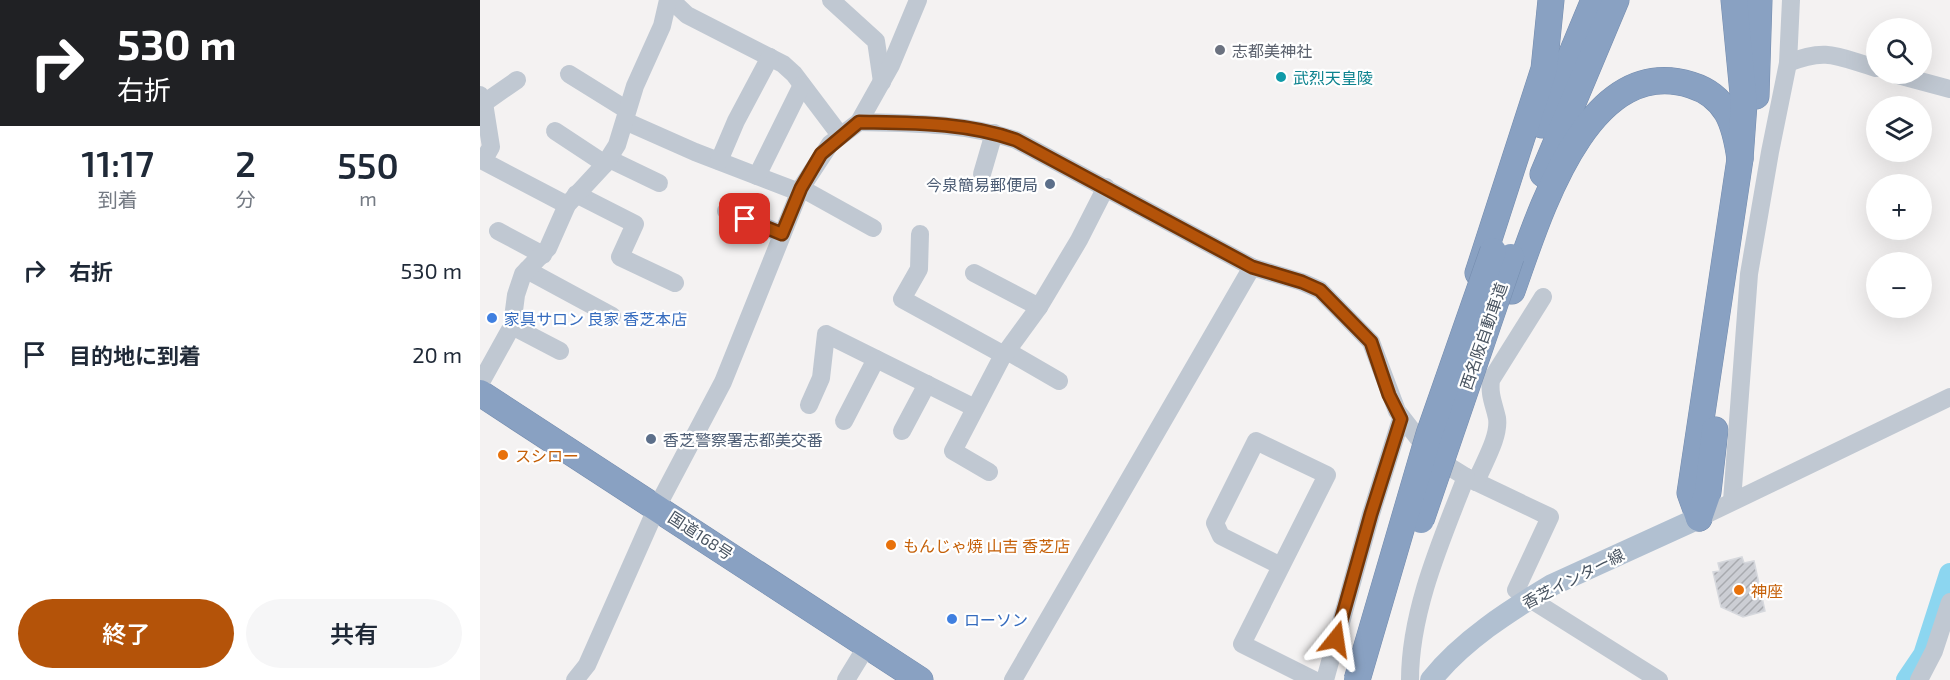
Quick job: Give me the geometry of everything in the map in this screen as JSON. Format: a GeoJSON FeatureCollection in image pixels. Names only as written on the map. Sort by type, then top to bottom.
{"type":"FeatureCollection","features":[{"type":"Feature","properties":{"kind":"highway"},"geometry":{"type":"LineString","coordinates":[[1503,254],[1544,69],[1551,0]]}},
{"type":"Feature","properties":{"kind":"highway","name":"西名阪自動車道"},"geometry":{"type":"LineString","coordinates":[[1375,680],[1422,515],[1503,254],[1594,0]]}},
{"type":"Feature","properties":{"kind":"highway","name":"西名阪自動車道"},"geometry":{"type":"LineString","coordinates":[[1357,680],[1429,434],[1480,287],[1503,254],[1616,0]]}},
{"type":"Feature","properties":{"kind":"highway"},"geometry":{"type":"LineString","coordinates":[[1698,518],[1690,493],[1740,159],[1744,104],[1734,0]]}},
{"type":"Feature","properties":{"kind":"highway"},"geometry":{"type":"LineString","coordinates":[[1746,0],[1754,135]]}},
{"type":"Feature","properties":{"kind":"highway"},"geometry":{"type":"LineString","coordinates":[[1698,518],[1708,492],[1728,294],[1754,135],[1759,0]]}},
{"type":"Feature","properties":{"kind":"highway"},"geometry":{"type":"LineString","coordinates":[[1503,254],[1569,156],[1588,122],[1618,94],[1639,85],[1660,81],[1683,82],[1701,88],[1718,99],[1729,112],[1736,128],[1740,159]]}},
{"type":"Feature","properties":{"kind":"highway","name":"国道168号"},"geometry":{"type":"LineString","coordinates":[[480,393],[920,680]]}},
{"type":"Feature","properties":{"kind":"main road","name":"香芝インター線"},"geometry":{"type":"LineString","coordinates":[[1431,680],[1481,632],[1530,598],[1552,585],[1698,518]]}},
{"type":"Feature","properties":{"kind":"street"},"geometry":{"type":"LineString","coordinates":[[480,384],[512,326],[516,295],[527,270],[543,255],[572,200],[607,162],[617,145],[635,86],[662,26],[670,0],[687,15],[783,64],[802,84],[840,135]]}},
{"type":"Feature","properties":{"kind":"street"},"geometry":{"type":"LineString","coordinates":[[831,0],[876,41],[882,82]]}},
{"type":"Feature","properties":{"kind":"street"},"geometry":{"type":"LineString","coordinates":[[575,680],[587,665],[657,507],[723,382],[800,190],[821,154],[840,135],[859,122],[899,48],[918,0]]}},
{"type":"Feature","properties":{"kind":"street"},"geometry":{"type":"LineString","coordinates":[[1732,501],[1744,367],[1749,274],[1768,161],[1788,63],[1791,0]]}},
{"type":"Feature","properties":{"kind":"street"},"geometry":{"type":"LineString","coordinates":[[1788,63],[1821,53],[1866,65]]}},
{"type":"Feature","properties":{"kind":"street"},"geometry":{"type":"LineString","coordinates":[[719,161],[736,121],[770,57]]}},
{"type":"Feature","properties":{"kind":"street"},"geometry":{"type":"LineString","coordinates":[[569,74],[626,116],[719,161],[800,190],[873,228]]}},
{"type":"Feature","properties":{"kind":"street"},"geometry":{"type":"LineString","coordinates":[[517,80],[482,99],[491,147],[483,161],[572,200],[635,224],[620,257],[675,283]]}},
{"type":"Feature","properties":{"kind":"street"},"geometry":{"type":"LineString","coordinates":[[757,176],[802,84]]}},
{"type":"Feature","properties":{"kind":"street"},"geometry":{"type":"LineString","coordinates":[[1931,84],[1950,89]]}},
{"type":"Feature","properties":{"kind":"street"},"geometry":{"type":"LineString","coordinates":[[859,122],[953,124],[1016,140],[1252,267],[1302,282],[1320,290],[1371,342],[1389,395],[1401,419],[1432,456],[1471,479],[1551,517],[1516,590],[1659,680]]}},
{"type":"Feature","properties":{"kind":"street"},"geometry":{"type":"LineString","coordinates":[[555,131],[607,162],[658,183]]}},
{"type":"Feature","properties":{"kind":"street"},"geometry":{"type":"LineString","coordinates":[[982,174],[994,133]]}},
{"type":"Feature","properties":{"kind":"street"},"geometry":{"type":"LineString","coordinates":[[989,472],[953,451],[1005,353],[1039,307],[1079,240],[1106,187]]}},
{"type":"Feature","properties":{"kind":"street"},"geometry":{"type":"LineString","coordinates":[[726,211],[782,234]]}},
{"type":"Feature","properties":{"kind":"street"},"geometry":{"type":"LineString","coordinates":[[498,231],[543,255]]}},
{"type":"Feature","properties":{"kind":"street"},"geometry":{"type":"LineString","coordinates":[[920,234],[919,269],[902,298],[1059,381]]}},
{"type":"Feature","properties":{"kind":"street"},"geometry":{"type":"LineString","coordinates":[[1013,680],[1252,267]]}},
{"type":"Feature","properties":{"kind":"street"},"geometry":{"type":"LineString","coordinates":[[527,270],[612,315]]}},
{"type":"Feature","properties":{"kind":"street"},"geometry":{"type":"LineString","coordinates":[[974,273],[1039,307]]}},
{"type":"Feature","properties":{"kind":"street"},"geometry":{"type":"LineString","coordinates":[[1410,680],[1415,631],[1443,537],[1497,428],[1497,417],[1489,393],[1491,381],[1543,297]]}},
{"type":"Feature","properties":{"kind":"street"},"geometry":{"type":"LineString","coordinates":[[512,326],[560,351]]}},
{"type":"Feature","properties":{"kind":"street"},"geometry":{"type":"LineString","coordinates":[[809,405],[821,378],[826,334],[975,408]]}},
{"type":"Feature","properties":{"kind":"street"},"geometry":{"type":"LineString","coordinates":[[844,421],[876,359]]}},
{"type":"Feature","properties":{"kind":"street"},"geometry":{"type":"LineString","coordinates":[[903,431],[927,384]]}},
{"type":"Feature","properties":{"kind":"street"},"geometry":{"type":"LineString","coordinates":[[1698,518],[1950,397]]}},
{"type":"Feature","properties":{"kind":"street"},"geometry":{"type":"LineString","coordinates":[[1325,680],[1371,514],[1401,419]]}},
{"type":"Feature","properties":{"kind":"street"},"geometry":{"type":"LineString","coordinates":[[1281,566],[1221,536],[1215,523],[1256,441],[1327,475],[1242,644],[1314,680]]}},
{"type":"Feature","properties":{"kind":"street"},"geometry":{"type":"LineString","coordinates":[[1918,680],[1934,651],[1950,602]]}},
{"type":"Feature","properties":{"kind":"street"},"geometry":{"type":"LineString","coordinates":[[846,680],[868,644]]}},
{"type":"Feature","properties":{"kind":"building","name":"神座"},"geometry":{"type":"Polygon","coordinates":[[[1742,557],[1744,563],[1754,561],[1765,611],[1743,617],[1721,607],[1713,572],[1720,571],[1718,563],[1742,557]]]}},
{"type":"Feature","properties":{"kind":"waterway"},"geometry":{"type":"LineString","coordinates":[[1907,680],[1924,655],[1950,574]]}},
{"type":"Feature","properties":{"kind":"place","name":"志都美神社"},"geometry":{"type":"Point","coordinates":[1220,50]}},
{"type":"Feature","properties":{"kind":"place","name":"武烈天皇陵"},"geometry":{"type":"Point","coordinates":[1281,77]}},
{"type":"Feature","properties":{"kind":"place","name":"今泉簡易郵便局"},"geometry":{"type":"Point","coordinates":[1050,184]}},
{"type":"Feature","properties":{"kind":"place","name":"家具サロン 良家 香芝本店"},"geometry":{"type":"Point","coordinates":[492,318]}},
{"type":"Feature","properties":{"kind":"place","name":"香芝警察署志都美交番"},"geometry":{"type":"Point","coordinates":[651,439]}},
{"type":"Feature","properties":{"kind":"place","name":"スシロー"},"geometry":{"type":"Point","coordinates":[503,455]}},
{"type":"Feature","properties":{"kind":"place","name":"もんじゃ焼 山吉 香芝店"},"geometry":{"type":"Point","coordinates":[891,545]}},
{"type":"Feature","properties":{"kind":"place","name":"神座"},"geometry":{"type":"Point","coordinates":[1739,590]}},
{"type":"Feature","properties":{"kind":"place","name":"ローソン"},"geometry":{"type":"Point","coordinates":[952,619]}},
{"type":"Feature","properties":{"kind":"route"},"geometry":{"type":"LineString","coordinates":[[745,219],[782,234],[801,188],[821,154],[840,135],[859,122],[953,124],[984,129],[1016,140],[1252,267],[1302,282],[1320,290],[1371,342],[1378,357],[1389,395],[1401,419],[1371,514],[1336,639]]}}]}
